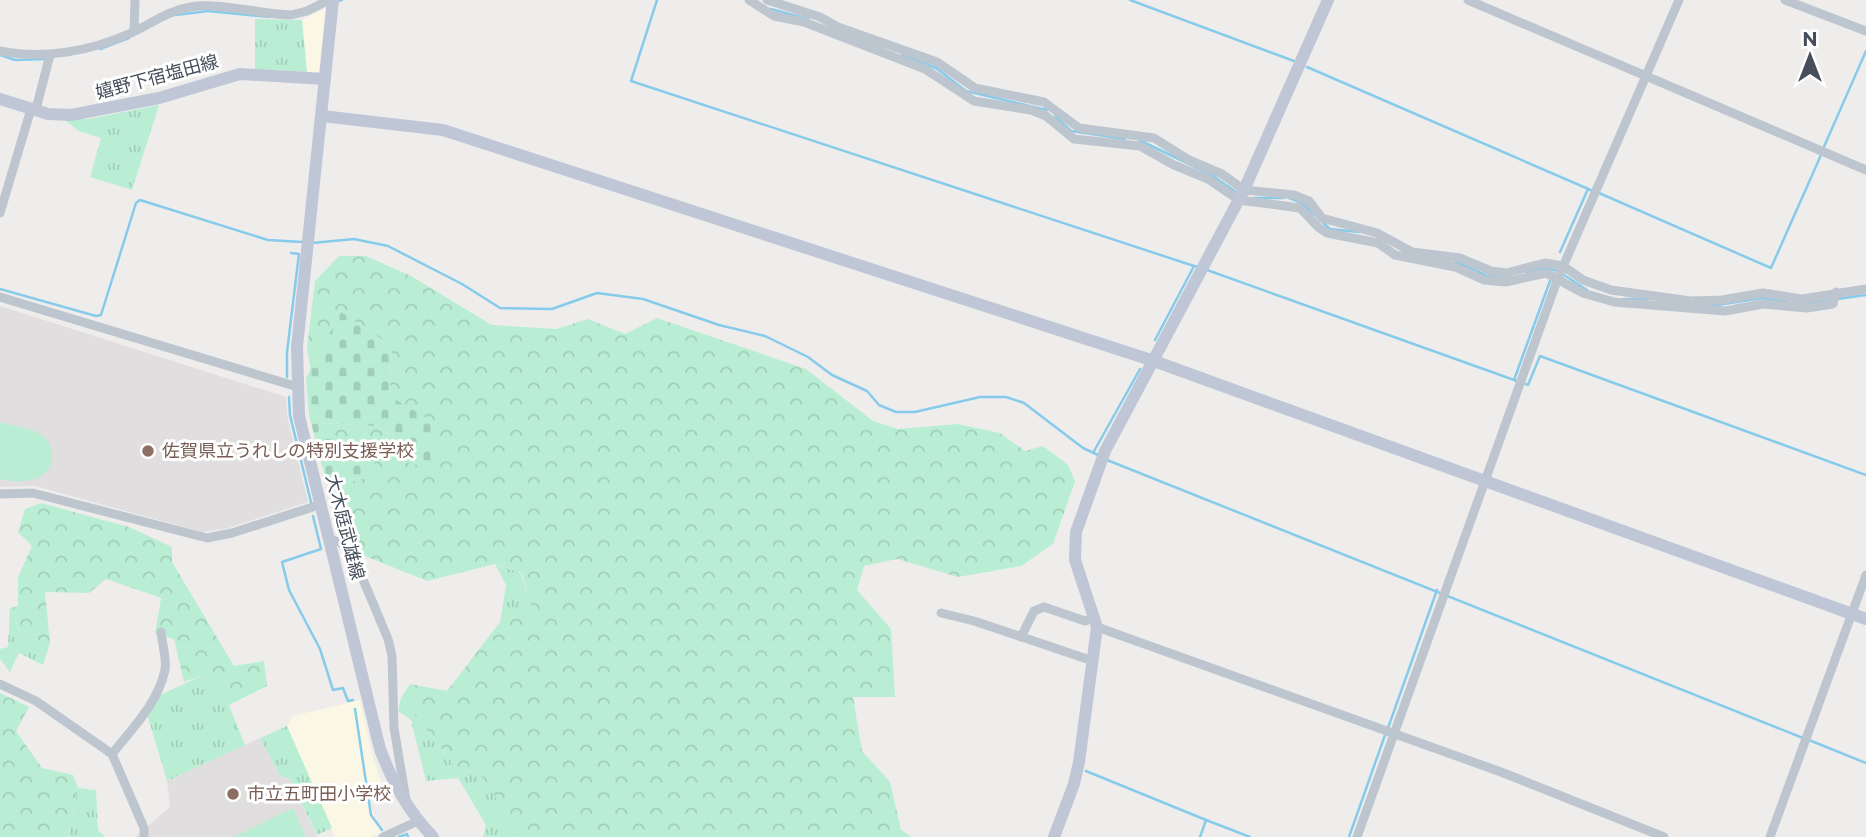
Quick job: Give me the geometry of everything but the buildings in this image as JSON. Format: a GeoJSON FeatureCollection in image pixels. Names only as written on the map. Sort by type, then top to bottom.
{"type":"FeatureCollection","features":[{"type":"Feature","properties":{"kind":"street"},"geometry":{"type":"LineString","coordinates":[[134,31],[135,0]]}},
{"type":"Feature","properties":{"kind":"street"},"geometry":{"type":"LineString","coordinates":[[0,51],[50,58],[107,43],[170,12],[192,6],[291,15],[307,12],[331,0]]}},
{"type":"Feature","properties":{"kind":"street","name":"大木庭武雄線"},"geometry":{"type":"LineString","coordinates":[[331,0],[322,116],[297,347],[299,416],[332,540],[380,749],[392,780],[407,805],[433,837]]}},
{"type":"Feature","properties":{"kind":"street"},"geometry":{"type":"LineString","coordinates":[[749,0],[774,16],[804,22],[925,69],[974,101],[1046,116],[1074,139],[1140,146],[1174,165],[1242,195],[1300,208],[1327,233],[1378,243],[1395,255],[1455,267],[1484,280],[1506,282],[1546,273],[1597,299],[1690,310],[1726,310],[1763,304],[1807,308],[1833,304],[1836,292]]}},
{"type":"Feature","properties":{"kind":"street"},"geometry":{"type":"LineString","coordinates":[[767,0],[820,17],[838,27],[937,62],[975,88],[1044,102],[1079,128],[1128,132],[1154,138],[1189,160],[1222,174],[1242,195],[1294,195],[1309,201],[1322,218],[1363,228],[1399,247],[1460,258],[1491,271],[1506,273],[1545,263],[1563,266],[1583,280],[1611,290],[1691,301],[1722,300],[1763,293],[1802,299],[1866,289]]}},
{"type":"Feature","properties":{"kind":"street"},"geometry":{"type":"LineString","coordinates":[[1054,837],[1077,773],[1096,622],[1075,560],[1073,546],[1103,458],[1242,195],[1328,0]]}},
{"type":"Feature","properties":{"kind":"street"},"geometry":{"type":"LineString","coordinates":[[1468,0],[1866,170]]}},
{"type":"Feature","properties":{"kind":"street"},"geometry":{"type":"LineString","coordinates":[[1357,837],[1389,732],[1448,587],[1558,278],[1679,0]]}},
{"type":"Feature","properties":{"kind":"street"},"geometry":{"type":"LineString","coordinates":[[1785,0],[1866,31]]}},
{"type":"Feature","properties":{"kind":"street"},"geometry":{"type":"LineString","coordinates":[[0,213],[31,109],[37,105],[50,58]]}},
{"type":"Feature","properties":{"kind":"street","name":"嬉野下宿塩田線"},"geometry":{"type":"LineString","coordinates":[[0,99],[31,109],[71,115],[100,111],[240,74],[325,79]]}},
{"type":"Feature","properties":{"kind":"street"},"geometry":{"type":"LineString","coordinates":[[322,116],[443,130],[1154,361],[1866,619]]}},
{"type":"Feature","properties":{"kind":"street"},"geometry":{"type":"LineString","coordinates":[[0,297],[298,387]]}},
{"type":"Feature","properties":{"kind":"street"},"geometry":{"type":"LineString","coordinates":[[0,494],[33,493],[207,538],[232,533],[322,504]]}},
{"type":"Feature","properties":{"kind":"street"},"geometry":{"type":"LineString","coordinates":[[332,540],[341,542],[354,558],[388,639],[394,728],[407,805]]}},
{"type":"Feature","properties":{"kind":"street"},"geometry":{"type":"LineString","coordinates":[[1770,837],[1866,575]]}},
{"type":"Feature","properties":{"kind":"street"},"geometry":{"type":"LineString","coordinates":[[1021,637],[1034,611],[1044,607],[1096,622],[1664,837]]}},
{"type":"Feature","properties":{"kind":"street"},"geometry":{"type":"LineString","coordinates":[[941,613],[1093,661]]}},
{"type":"Feature","properties":{"kind":"street"},"geometry":{"type":"LineString","coordinates":[[112,754],[142,718],[158,691],[165,668],[161,632]]}},
{"type":"Feature","properties":{"kind":"street"},"geometry":{"type":"LineString","coordinates":[[0,684],[36,701],[112,754],[144,828],[144,837]]}},
{"type":"Feature","properties":{"kind":"street"},"geometry":{"type":"LineString","coordinates":[[383,837],[418,821]]}},
{"type":"Feature","properties":{"kind":"shaded area"},"geometry":{"type":"Polygon","coordinates":[[[325,9],[319,73],[307,72],[302,20],[325,9]]]}},
{"type":"Feature","properties":{"kind":"shaded area","name":"佐賀県立うれしの特別支援学校"},"geometry":{"type":"Polygon","coordinates":[[[0,306],[286,397],[287,415],[308,502],[225,529],[202,532],[35,486],[0,487],[0,306]]]}},
{"type":"Feature","properties":{"kind":"shaded area"},"geometry":{"type":"Polygon","coordinates":[[[360,700],[372,754],[384,791],[367,797],[381,832],[372,837],[335,837],[287,726],[293,716],[360,700]]]}},
{"type":"Feature","properties":{"kind":"shaded area","name":"市立五町田小学校"},"geometry":{"type":"Polygon","coordinates":[[[260,738],[280,776],[289,778],[317,837],[135,837],[170,807],[167,781],[260,738]]]}},
{"type":"Feature","properties":{"kind":"green space"},"geometry":{"type":"Polygon","coordinates":[[[255,19],[302,20],[307,72],[255,69],[255,19]]]}},
{"type":"Feature","properties":{"kind":"green space"},"geometry":{"type":"Polygon","coordinates":[[[159,105],[132,190],[90,177],[101,138],[79,131],[60,117],[88,119],[159,105]]]}},
{"type":"Feature","properties":{"kind":"green space"},"geometry":{"type":"Polygon","coordinates":[[[339,256],[366,256],[411,276],[492,325],[556,329],[588,319],[625,334],[657,318],[806,369],[873,421],[898,429],[958,424],[1000,433],[1025,451],[1043,446],[1068,465],[1075,481],[1053,544],[1021,566],[958,577],[897,559],[864,566],[857,590],[891,629],[895,697],[853,697],[862,751],[890,782],[901,830],[912,837],[522,837],[480,774],[456,767],[401,698],[410,684],[447,691],[500,622],[533,614],[522,573],[495,564],[427,581],[360,554],[338,528],[332,487],[365,478],[323,438],[321,423],[377,426],[395,439],[389,396],[392,346],[311,373],[307,347],[315,281],[339,256]]]}},
{"type":"Feature","properties":{"kind":"green space"},"geometry":{"type":"Polygon","coordinates":[[[341,312],[392,346],[389,396],[432,421],[436,470],[402,461],[395,439],[377,426],[321,423],[324,438],[381,452],[365,478],[332,487],[326,480],[309,415],[306,378],[341,312]]]}},
{"type":"Feature","properties":{"kind":"green space"},"geometry":{"type":"Polygon","coordinates":[[[0,422],[34,431],[47,440],[52,452],[47,471],[26,481],[0,479],[0,422]]]}},
{"type":"Feature","properties":{"kind":"green space"},"geometry":{"type":"Polygon","coordinates":[[[41,503],[129,527],[172,547],[172,562],[234,666],[264,661],[267,686],[229,705],[201,676],[184,682],[174,639],[155,634],[161,598],[106,579],[89,593],[45,592],[50,643],[22,636],[10,608],[18,606],[18,577],[32,546],[18,532],[25,509],[41,503]]]}},
{"type":"Feature","properties":{"kind":"green space"},"geometry":{"type":"Polygon","coordinates":[[[495,564],[521,573],[534,615],[500,622],[506,585],[495,564]]]}},
{"type":"Feature","properties":{"kind":"green space"},"geometry":{"type":"Polygon","coordinates":[[[10,608],[22,636],[50,643],[43,665],[19,653],[10,672],[0,659],[0,649],[8,647],[10,608]]]}},
{"type":"Feature","properties":{"kind":"green space"},"geometry":{"type":"Polygon","coordinates":[[[201,676],[229,705],[245,745],[167,781],[148,717],[158,696],[201,676]]]}},
{"type":"Feature","properties":{"kind":"green space"},"geometry":{"type":"Polygon","coordinates":[[[0,693],[29,707],[16,731],[42,768],[73,775],[78,788],[68,837],[0,837],[0,693]]]}},
{"type":"Feature","properties":{"kind":"green space"},"geometry":{"type":"Polygon","coordinates":[[[401,698],[456,767],[480,774],[522,837],[483,837],[486,825],[458,778],[426,781],[411,720],[398,711],[401,698]]]}},
{"type":"Feature","properties":{"kind":"green space"},"geometry":{"type":"Polygon","coordinates":[[[287,726],[332,828],[317,835],[289,778],[280,776],[260,738],[287,726]]]}},
{"type":"Feature","properties":{"kind":"green space"},"geometry":{"type":"Polygon","coordinates":[[[78,788],[96,790],[98,830],[105,837],[68,837],[78,788]]]}},
{"type":"Feature","properties":{"kind":"green space"},"geometry":{"type":"Polygon","coordinates":[[[293,808],[306,837],[233,837],[293,808]]]}},
{"type":"Feature","properties":{"kind":"waterway"},"geometry":{"type":"LineString","coordinates":[[657,0],[631,81],[1194,266]]}},
{"type":"Feature","properties":{"kind":"waterway"},"geometry":{"type":"LineString","coordinates":[[1130,0],[1294,61]]}},
{"type":"Feature","properties":{"kind":"waterway"},"geometry":{"type":"LineString","coordinates":[[771,9],[808,19]]}},
{"type":"Feature","properties":{"kind":"waterway"},"geometry":{"type":"LineString","coordinates":[[176,15],[208,11],[270,17]]}},
{"type":"Feature","properties":{"kind":"waterway"},"geometry":{"type":"LineString","coordinates":[[100,49],[129,38]]}},
{"type":"Feature","properties":{"kind":"waterway"},"geometry":{"type":"LineString","coordinates":[[1823,149],[1866,51]]}},
{"type":"Feature","properties":{"kind":"waterway"},"geometry":{"type":"LineString","coordinates":[[0,55],[15,60],[45,59]]}},
{"type":"Feature","properties":{"kind":"waterway"},"geometry":{"type":"LineString","coordinates":[[902,55],[936,68],[966,91],[1047,110]]}},
{"type":"Feature","properties":{"kind":"waterway"},"geometry":{"type":"LineString","coordinates":[[1307,67],[1593,191]]}},
{"type":"Feature","properties":{"kind":"waterway"},"geometry":{"type":"LineString","coordinates":[[1055,116],[1071,131],[1125,139]]}},
{"type":"Feature","properties":{"kind":"waterway"},"geometry":{"type":"LineString","coordinates":[[1139,140],[1210,174],[1236,192]]}},
{"type":"Feature","properties":{"kind":"waterway"},"geometry":{"type":"LineString","coordinates":[[1599,193],[1771,268],[1821,155]]}},
{"type":"Feature","properties":{"kind":"waterway"},"geometry":{"type":"LineString","coordinates":[[1560,252],[1588,189]]}},
{"type":"Feature","properties":{"kind":"waterway"},"geometry":{"type":"LineString","coordinates":[[1254,198],[1283,198]]}},
{"type":"Feature","properties":{"kind":"waterway"},"geometry":{"type":"LineString","coordinates":[[1289,198],[1302,203],[1330,229],[1359,232]]}},
{"type":"Feature","properties":{"kind":"waterway"},"geometry":{"type":"LineString","coordinates":[[0,289],[96,316],[101,315],[136,203],[140,200],[268,240],[302,242]]}},
{"type":"Feature","properties":{"kind":"waterway"},"geometry":{"type":"LineString","coordinates":[[312,243],[354,239],[388,246],[462,284],[500,308],[552,309],[597,293],[643,299],[719,325],[765,336],[808,357],[832,375],[867,391],[879,405],[896,412],[915,412],[980,397],[1006,397],[1024,403],[1083,448],[1098,455]]}},
{"type":"Feature","properties":{"kind":"waterway"},"geometry":{"type":"LineString","coordinates":[[287,377],[287,352],[299,254],[291,253]]}},
{"type":"Feature","properties":{"kind":"waterway"},"geometry":{"type":"LineString","coordinates":[[1454,261],[1487,276],[1500,277]]}},
{"type":"Feature","properties":{"kind":"waterway"},"geometry":{"type":"LineString","coordinates":[[1155,340],[1194,266],[1198,267]]}},
{"type":"Feature","properties":{"kind":"waterway"},"geometry":{"type":"LineString","coordinates":[[1527,272],[1544,268],[1558,271]]}},
{"type":"Feature","properties":{"kind":"waterway"},"geometry":{"type":"LineString","coordinates":[[1207,270],[1517,381]]}},
{"type":"Feature","properties":{"kind":"waterway"},"geometry":{"type":"LineString","coordinates":[[1564,275],[1587,290]]}},
{"type":"Feature","properties":{"kind":"waterway"},"geometry":{"type":"LineString","coordinates":[[1514,380],[1550,281]]}},
{"type":"Feature","properties":{"kind":"waterway"},"geometry":{"type":"LineString","coordinates":[[1801,304],[1866,295]]}},
{"type":"Feature","properties":{"kind":"waterway"},"geometry":{"type":"LineString","coordinates":[[1711,306],[1763,298],[1788,302]]}},
{"type":"Feature","properties":{"kind":"waterway"},"geometry":{"type":"LineString","coordinates":[[1624,299],[1649,299]]}},
{"type":"Feature","properties":{"kind":"waterway"},"geometry":{"type":"LineString","coordinates":[[1524,383],[1528,385],[1540,356],[1866,475]]}},
{"type":"Feature","properties":{"kind":"waterway"},"geometry":{"type":"LineString","coordinates":[[1093,453],[1140,369]]}},
{"type":"Feature","properties":{"kind":"waterway"},"geometry":{"type":"LineString","coordinates":[[289,397],[290,415],[311,502]]}},
{"type":"Feature","properties":{"kind":"waterway"},"geometry":{"type":"LineString","coordinates":[[1107,460],[1803,738]]}},
{"type":"Feature","properties":{"kind":"waterway"},"geometry":{"type":"LineString","coordinates":[[313,516],[321,549],[282,562],[289,590],[320,649],[333,690],[343,688],[348,701],[353,700]]}},
{"type":"Feature","properties":{"kind":"waterway"},"geometry":{"type":"LineString","coordinates":[[1388,728],[1437,590]]}},
{"type":"Feature","properties":{"kind":"waterway"},"geometry":{"type":"LineString","coordinates":[[355,709],[371,815],[382,830]]}},
{"type":"Feature","properties":{"kind":"waterway"},"geometry":{"type":"LineString","coordinates":[[1349,837],[1385,735]]}},
{"type":"Feature","properties":{"kind":"waterway"},"geometry":{"type":"LineString","coordinates":[[1809,740],[1866,763]]}},
{"type":"Feature","properties":{"kind":"waterway"},"geometry":{"type":"LineString","coordinates":[[1086,771],[1206,820]]}},
{"type":"Feature","properties":{"kind":"waterway"},"geometry":{"type":"LineString","coordinates":[[1200,837],[1206,820],[1250,837]]}},
{"type":"Feature","properties":{"kind":"waterway"},"geometry":{"type":"LineString","coordinates":[[399,837],[407,834],[408,837]]}},
{"type":"Feature","properties":{"kind":"place","name":"佐賀県立うれしの特別支援学校"},"geometry":{"type":"Point","coordinates":[148,451]}},
{"type":"Feature","properties":{"kind":"place","name":"市立五町田小学校"},"geometry":{"type":"Point","coordinates":[233,794]}}]}
